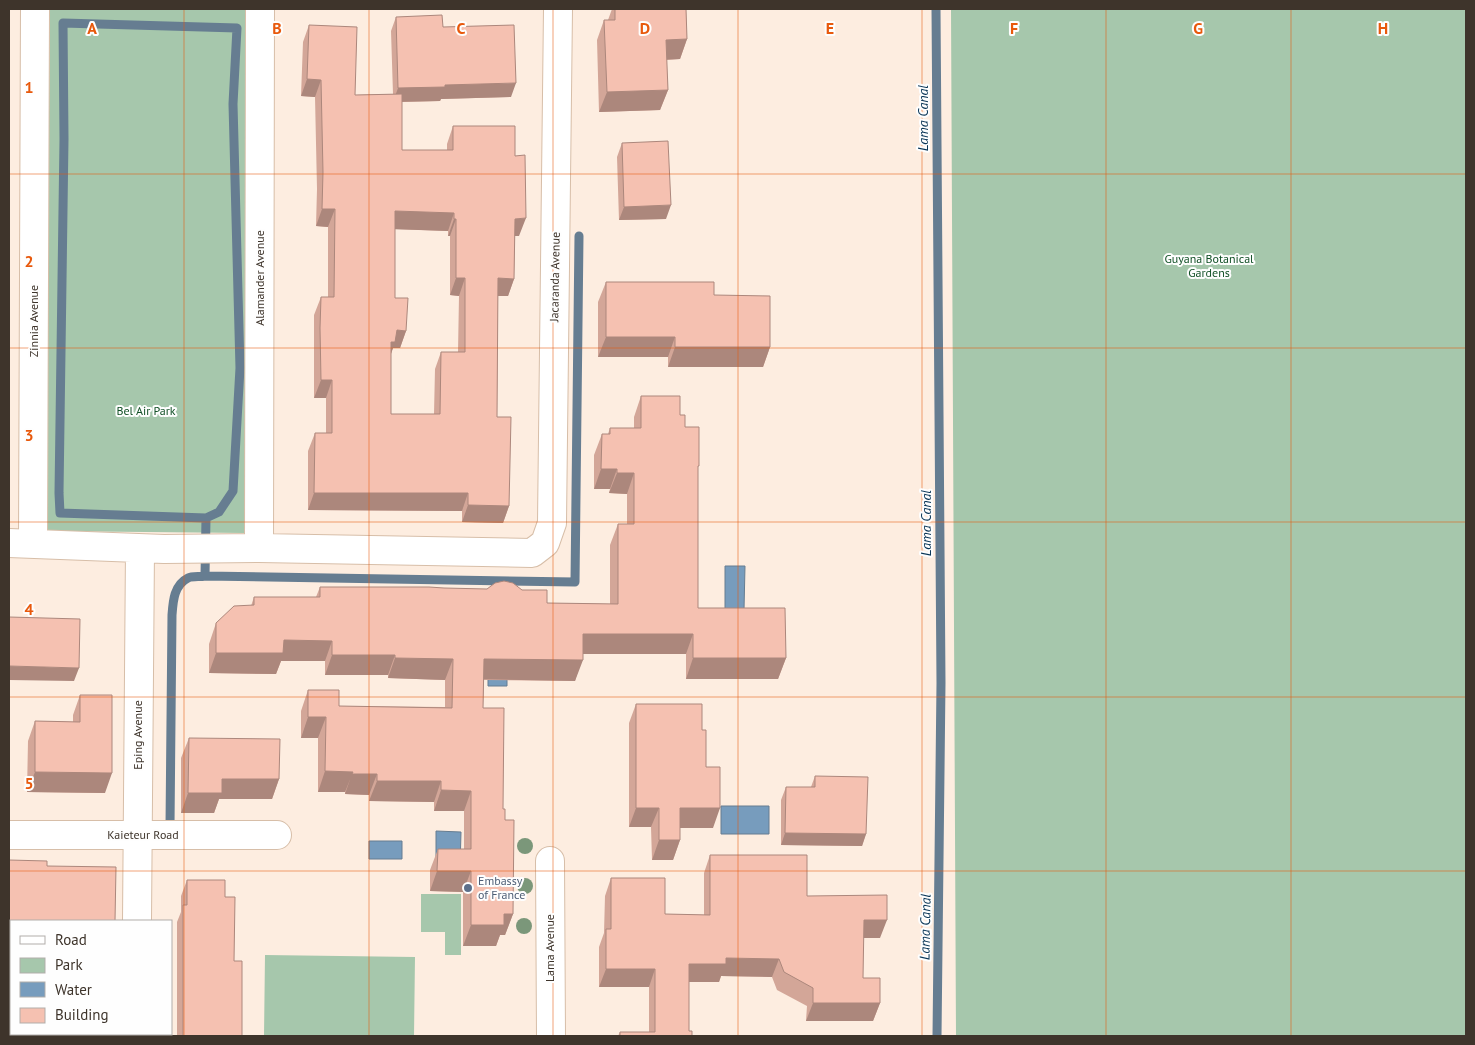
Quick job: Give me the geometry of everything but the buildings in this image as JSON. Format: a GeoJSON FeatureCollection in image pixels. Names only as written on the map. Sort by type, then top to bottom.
{"type":"FeatureCollection","features":[{"type":"Feature","properties":{"kind":"street","name":"Zinnia Avenue"},"geometry":{"type":"LineString","coordinates":[[21,544],[34,9]]}},
{"type":"Feature","properties":{"kind":"street","name":"Alamander Avenue"},"geometry":{"type":"LineString","coordinates":[[260,9],[260,548]]}},
{"type":"Feature","properties":{"kind":"street","name":"Jacaranda Avenue"},"geometry":{"type":"LineString","coordinates":[[260,548],[532,554],[545,543],[552,523],[558,9]]}},
{"type":"Feature","properties":{"kind":"street"},"geometry":{"type":"LineString","coordinates":[[21,544],[152,549],[260,548]]}},
{"type":"Feature","properties":{"kind":"street","name":"Eping Avenue"},"geometry":{"type":"LineString","coordinates":[[137,920],[138,835],[152,549]]}},
{"type":"Feature","properties":{"kind":"street","name":"Kaieteur Road"},"geometry":{"type":"LineString","coordinates":[[9,835],[277,835]]}},
{"type":"Feature","properties":{"kind":"street","name":"Lama Avenue"},"geometry":{"type":"LineString","coordinates":[[550,860],[551,1036]]}},
{"type":"Feature","properties":{"kind":"green space","name":"Bel Air Park"},"geometry":{"type":"Polygon","coordinates":[[[50,9],[248,9],[245,533],[45,531],[50,9]]]}},
{"type":"Feature","properties":{"kind":"green space","name":"Guyana Botanical Gardens"},"geometry":{"type":"Polygon","coordinates":[[[951,9],[1466,9],[1466,1036],[956,1036],[951,9]]]}},
{"type":"Feature","properties":{"kind":"green space"},"geometry":{"type":"Polygon","coordinates":[[[421,894],[461,894],[461,955],[445,955],[445,932],[421,932],[421,894]]]}},
{"type":"Feature","properties":{"kind":"green space"},"geometry":{"type":"Polygon","coordinates":[[[265,955],[415,957],[414,1036],[264,1036],[265,955]]]}},
{"type":"Feature","properties":{"kind":"water"},"geometry":{"type":"Polygon","coordinates":[[[725,566],[745,566],[744,610],[725,610],[725,566]]]}},
{"type":"Feature","properties":{"kind":"water"},"geometry":{"type":"Polygon","coordinates":[[[488,649],[507,649],[507,686],[488,686],[488,649]]]}},
{"type":"Feature","properties":{"kind":"water"},"geometry":{"type":"Polygon","coordinates":[[[721,806],[769,806],[769,834],[721,834],[721,806]]]}},
{"type":"Feature","properties":{"kind":"water"},"geometry":{"type":"Polygon","coordinates":[[[436,831],[461,832],[460,868],[436,868],[436,831]]]}},
{"type":"Feature","properties":{"kind":"water"},"geometry":{"type":"Polygon","coordinates":[[[369,841],[402,841],[402,859],[369,859],[369,841]]]}},
{"type":"Feature","properties":{"kind":"waterway","name":"Lama Canal"},"geometry":{"type":"LineString","coordinates":[[936,9],[941,683],[937,1036]]}},
{"type":"Feature","properties":{"kind":"waterway"},"geometry":{"type":"LineString","coordinates":[[170,826],[173,604],[177,589],[183,581],[190,577],[205,576],[206,518],[60,513],[64,139],[63,23],[237,28],[233,104],[240,368],[233,491],[219,512],[206,518]]}},
{"type":"Feature","properties":{"kind":"waterway"},"geometry":{"type":"LineString","coordinates":[[205,576],[575,582],[579,236]]}},
{"type":"Feature","properties":{"kind":"place","name":"Embassy of France"},"geometry":{"type":"Point","coordinates":[468,888]}}]}
